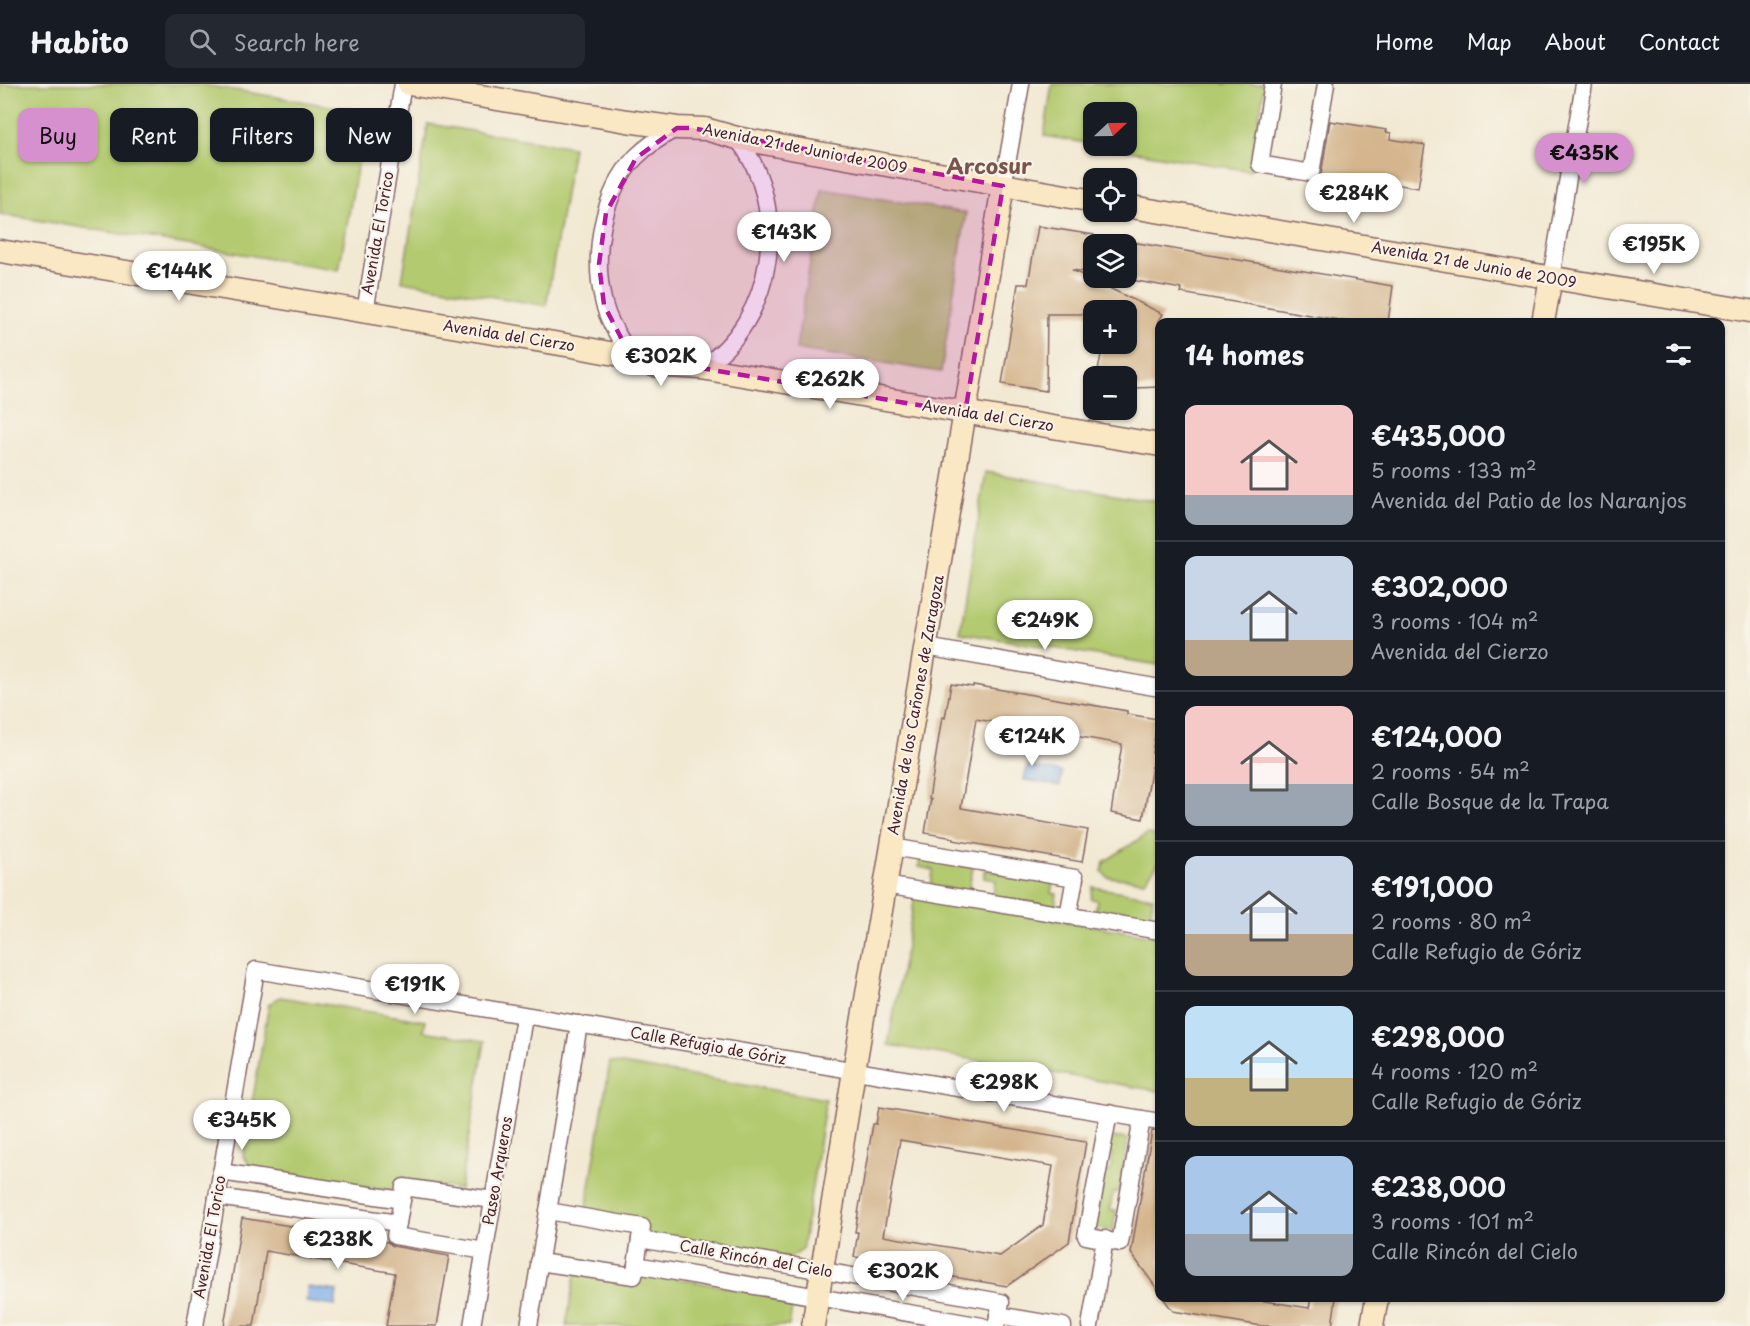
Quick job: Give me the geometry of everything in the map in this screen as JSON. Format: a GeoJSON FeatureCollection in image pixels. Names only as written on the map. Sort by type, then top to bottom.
{"type":"FeatureCollection","features":[{"type":"Feature","properties":{"kind":"main road","name":"Avenida 21 de Junio de 2009"},"geometry":{"type":"LineString","coordinates":[[409,84],[677,128],[705,129],[737,138],[1083,199]]}},
{"type":"Feature","properties":{"kind":"main road","name":"Avenida de los Cañones de Zaragoza"},"geometry":{"type":"LineString","coordinates":[[813,1326],[1003,186]]}},
{"type":"Feature","properties":{"kind":"main road","name":"Avenida 21 de Junio de 2009"},"geometry":{"type":"LineString","coordinates":[[1137,208],[1750,311]]}},
{"type":"Feature","properties":{"kind":"main road","name":"Avenida del Cierzo"},"geometry":{"type":"LineString","coordinates":[[0,251],[631,357],[668,368],[701,368],[1155,444]]}},
{"type":"Feature","properties":{"kind":"main road"},"geometry":{"type":"LineString","coordinates":[[1544,318],[1551,278]]}},
{"type":"Feature","properties":{"kind":"main road"},"geometry":{"type":"LineString","coordinates":[[1372,1326],[1376,1302]]}},
{"type":"Feature","properties":{"kind":"street","name":"Avenida El Torico"},"geometry":{"type":"LineString","coordinates":[[365,312],[403,84]]}},
{"type":"Feature","properties":{"kind":"street","name":"Avenida de los Cañones de Zaragoza"},"geometry":{"type":"LineString","coordinates":[[1003,186],[1021,84]]}},
{"type":"Feature","properties":{"kind":"street"},"geometry":{"type":"LineString","coordinates":[[1273,84],[1260,164],[1311,173],[1326,84]]}},
{"type":"Feature","properties":{"kind":"street"},"geometry":{"type":"LineString","coordinates":[[1551,278],[1584,84]]}},
{"type":"Feature","properties":{"kind":"street"},"geometry":{"type":"LineString","coordinates":[[631,357],[612,327],[604,305],[599,264],[602,231],[612,197],[626,170],[648,146],[677,128]]}},
{"type":"Feature","properties":{"kind":"street"},"geometry":{"type":"LineString","coordinates":[[701,368],[730,344],[749,316],[764,278],[769,253],[769,219],[764,190],[757,170],[737,138]]}},
{"type":"Feature","properties":{"kind":"street"},"geometry":{"type":"LineString","coordinates":[[926,647],[1155,687]]}},
{"type":"Feature","properties":{"kind":"street"},"geometry":{"type":"LineString","coordinates":[[892,847],[1075,878],[1068,916]]}},
{"type":"Feature","properties":{"kind":"street"},"geometry":{"type":"LineString","coordinates":[[885,885],[1155,931]]}},
{"type":"Feature","properties":{"kind":"street","name":"Avenida El Torico"},"geometry":{"type":"LineString","coordinates":[[195,1326],[256,970]]}},
{"type":"Feature","properties":{"kind":"street","name":"Calle Refugio de Góriz"},"geometry":{"type":"LineString","coordinates":[[256,970],[524,1017],[579,1024],[1155,1121]]}},
{"type":"Feature","properties":{"kind":"street","name":"Paseo Arqueros"},"geometry":{"type":"LineString","coordinates":[[472,1326],[524,1017]]}},
{"type":"Feature","properties":{"kind":"street"},"geometry":{"type":"LineString","coordinates":[[529,1326],[579,1024]]}},
{"type":"Feature","properties":{"kind":"street"},"geometry":{"type":"LineString","coordinates":[[1108,1113],[1086,1236],[1120,1243],[1142,1119]]}},
{"type":"Feature","properties":{"kind":"street"},"geometry":{"type":"LineString","coordinates":[[221,1172],[402,1200]]}},
{"type":"Feature","properties":{"kind":"street"},"geometry":{"type":"LineString","coordinates":[[485,1251],[395,1236],[404,1187],[494,1200]]}},
{"type":"Feature","properties":{"kind":"street"},"geometry":{"type":"LineString","coordinates":[[217,1197],[398,1223]]}},
{"type":"Feature","properties":{"kind":"street"},"geometry":{"type":"LineString","coordinates":[[539,1262],[634,1276],[636,1265],[642,1227],[548,1211]]}},
{"type":"Feature","properties":{"kind":"street","name":"Calle Rincón del Cielo"},"geometry":{"type":"LineString","coordinates":[[640,1239],[1000,1302],[997,1321],[1063,1326]]}},
{"type":"Feature","properties":{"kind":"street"},"geometry":{"type":"LineString","coordinates":[[1090,1326],[1105,1239]]}},
{"type":"Feature","properties":{"kind":"street","name":"Calle Rincón del Cielo"},"geometry":{"type":"LineString","coordinates":[[636,1265],[982,1326]]}},
{"type":"Feature","properties":{"kind":"highlighted area"},"geometry":{"type":"Polygon","coordinates":[[[677,128],[692,128],[1003,186],[965,413],[701,368],[653,365],[631,357],[604,305],[599,264],[606,213],[636,158],[677,128]]]}},
{"type":"Feature","properties":{"kind":"green space"},"geometry":{"type":"Polygon","coordinates":[[[0,84],[198,84],[343,108],[326,108],[326,162],[358,162],[339,270],[0,214],[0,84]]]}},
{"type":"Feature","properties":{"kind":"green space"},"geometry":{"type":"Polygon","coordinates":[[[1052,84],[1265,84],[1250,171],[1137,152],[1137,102],[1083,102],[1083,142],[1044,136],[1052,84]]]}},
{"type":"Feature","properties":{"kind":"green space"},"geometry":{"type":"Polygon","coordinates":[[[428,124],[573,147],[546,306],[402,281],[428,124]]]}},
{"type":"Feature","properties":{"kind":"green space"},"geometry":{"type":"Polygon","coordinates":[[[822,189],[966,213],[941,372],[796,349],[822,189]]]}},
{"type":"Feature","properties":{"kind":"green space"},"geometry":{"type":"Polygon","coordinates":[[[986,472],[1155,501],[1155,664],[960,633],[986,472]]]}},
{"type":"Feature","properties":{"kind":"green space"},"geometry":{"type":"Polygon","coordinates":[[[1147,834],[1155,835],[1155,868],[1145,881],[1107,877],[1102,871],[1104,862],[1147,834]]]}},
{"type":"Feature","properties":{"kind":"green space"},"geometry":{"type":"Polygon","coordinates":[[[920,859],[973,867],[968,892],[931,886],[933,870],[919,867],[920,859]]]}},
{"type":"Feature","properties":{"kind":"green space"},"geometry":{"type":"Polygon","coordinates":[[[984,870],[1053,882],[1051,893],[1057,894],[1055,908],[993,897],[996,880],[984,878],[984,870]]]}},
{"type":"Feature","properties":{"kind":"green space"},"geometry":{"type":"Polygon","coordinates":[[[1093,887],[1153,897],[1149,922],[1095,913],[1097,900],[1091,899],[1093,887]]]}},
{"type":"Feature","properties":{"kind":"green space"},"geometry":{"type":"Polygon","coordinates":[[[915,896],[1155,936],[1155,1090],[888,1045],[915,896]]]}},
{"type":"Feature","properties":{"kind":"green space"},"geometry":{"type":"Polygon","coordinates":[[[280,997],[426,1021],[423,1031],[485,1041],[460,1189],[399,1180],[396,1192],[252,1168],[243,1156],[269,1004],[280,997]]]}},
{"type":"Feature","properties":{"kind":"green space"},"geometry":{"type":"Polygon","coordinates":[[[610,1062],[826,1099],[802,1250],[789,1259],[646,1235],[586,1211],[610,1062]]]}},
{"type":"Feature","properties":{"kind":"green space"},"geometry":{"type":"Polygon","coordinates":[[[1110,1137],[1128,1139],[1119,1192],[1113,1192],[1110,1210],[1116,1211],[1113,1231],[1095,1228],[1104,1171],[1110,1172],[1113,1154],[1108,1152],[1110,1137]]]}},
{"type":"Feature","properties":{"kind":"green space"},"geometry":{"type":"Polygon","coordinates":[[[640,1272],[783,1297],[792,1308],[789,1326],[566,1326],[575,1274],[637,1284],[640,1272]]]}},
{"type":"Feature","properties":{"kind":"water"},"geometry":{"type":"Polygon","coordinates":[[[1027,766],[1062,772],[1060,786],[1024,780],[1027,766]]]}},
{"type":"Feature","properties":{"kind":"water"},"geometry":{"type":"Polygon","coordinates":[[[308,1287],[337,1291],[335,1306],[306,1302],[308,1287]]]}},
{"type":"Feature","properties":{"kind":"building"},"geometry":{"type":"Polygon","coordinates":[[[1330,121],[1387,130],[1386,132],[1391,133],[1390,139],[1425,145],[1418,188],[1364,179],[1362,190],[1316,182],[1321,175],[1330,121]]]}},
{"type":"Feature","properties":{"kind":"building"},"geometry":{"type":"Polygon","coordinates":[[[1038,226],[1088,234],[1083,234],[1083,272],[1072,270],[1083,275],[1083,288],[1109,288],[1134,300],[1083,300],[1083,314],[1047,314],[1046,391],[1002,384],[1018,284],[1028,284],[1038,226]]]}},
{"type":"Feature","properties":{"kind":"building"},"geometry":{"type":"Polygon","coordinates":[[[1137,243],[1393,286],[1389,318],[1328,318],[1181,293],[1182,289],[1137,281],[1137,243]]]}},
{"type":"Feature","properties":{"kind":"building"},"geometry":{"type":"Polygon","coordinates":[[[1137,301],[1163,314],[1161,318],[1155,318],[1155,387],[1137,388],[1137,366],[1099,366],[1101,354],[1137,354],[1137,301]]]}},
{"type":"Feature","properties":{"kind":"building"},"geometry":{"type":"Polygon","coordinates":[[[951,684],[973,687],[973,685],[1127,711],[1127,714],[1155,719],[1152,753],[1154,754],[1143,819],[1111,813],[1122,744],[976,719],[961,808],[1088,830],[1082,862],[925,833],[942,717],[945,718],[951,684]]]}},
{"type":"Feature","properties":{"kind":"building"},"geometry":{"type":"Polygon","coordinates":[[[879,1107],[1086,1142],[1069,1242],[1007,1286],[870,1263],[871,1259],[854,1257],[858,1232],[855,1232],[873,1124],[876,1124],[879,1107]],[[900,1140],[883,1236],[1000,1256],[1043,1225],[1053,1166],[900,1140]]]}},
{"type":"Feature","properties":{"kind":"building"},"geometry":{"type":"Polygon","coordinates":[[[1152,1131],[1155,1131],[1155,1286],[1131,1253],[1152,1131]]]}},
{"type":"Feature","properties":{"kind":"building"},"geometry":{"type":"Polygon","coordinates":[[[242,1218],[387,1242],[393,1246],[449,1256],[437,1326],[386,1326],[395,1273],[266,1251],[254,1326],[224,1326],[242,1218]]]}},
{"type":"Feature","properties":{"kind":"building"},"geometry":{"type":"Polygon","coordinates":[[[1166,1302],[1271,1302],[1309,1308],[1310,1302],[1335,1302],[1332,1326],[1262,1326],[1173,1311],[1166,1302]]]}},
{"type":"Feature","properties":{"kind":"district","name":"Arcosur"},"geometry":{"type":"Point","coordinates":[989,167]}}]}
